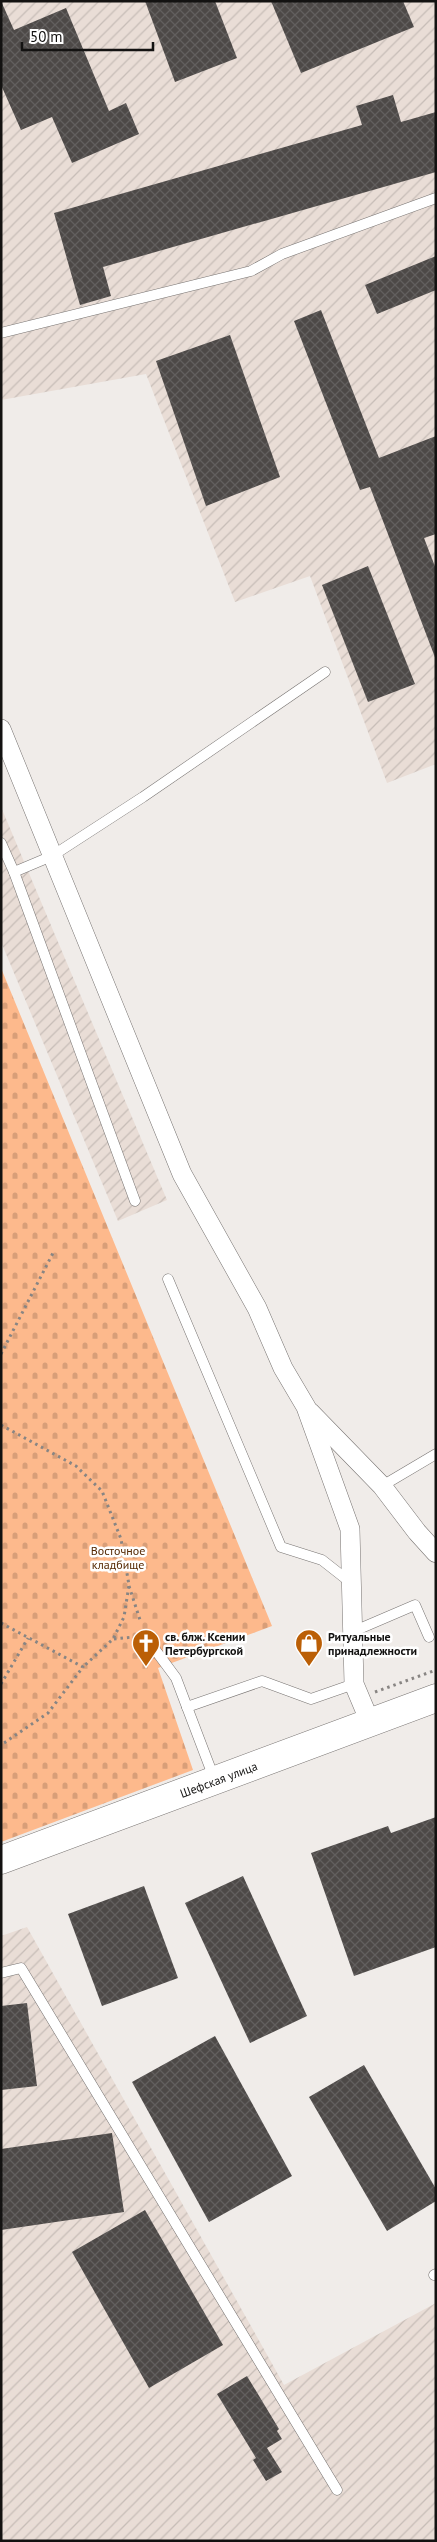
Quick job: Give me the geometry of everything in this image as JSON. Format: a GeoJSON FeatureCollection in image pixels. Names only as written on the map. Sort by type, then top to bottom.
{"type":"FeatureCollection","features":[{"type":"Feature","properties":{"kind":"main road","name":"Шефская улица"},"geometry":{"type":"LineString","coordinates":[[1,1860],[214,1780],[361,1701],[436,1698]]}},
{"type":"Feature","properties":{"kind":"street"},"geometry":{"type":"LineString","coordinates":[[1,729],[182,1174],[257,1308],[283,1368],[306,1407],[350,1529],[352,1632],[361,1701]]}},
{"type":"Feature","properties":{"kind":"street"},"geometry":{"type":"LineString","coordinates":[[306,1407],[382,1486],[417,1532],[436,1553]]}},
{"type":"Feature","properties":{"kind":"lane"},"geometry":{"type":"LineString","coordinates":[[1,334],[250,271],[282,254],[436,198]]}},
{"type":"Feature","properties":{"kind":"lane"},"geometry":{"type":"LineString","coordinates":[[14,872],[52,856],[143,797],[325,672]]}},
{"type":"Feature","properties":{"kind":"lane"},"geometry":{"type":"LineString","coordinates":[[1,843],[14,872],[135,1201]]}},
{"type":"Feature","properties":{"kind":"lane"},"geometry":{"type":"LineString","coordinates":[[168,1279],[281,1547],[322,1560],[350,1582]]}},
{"type":"Feature","properties":{"kind":"lane"},"geometry":{"type":"LineString","coordinates":[[382,1486],[436,1454]]}},
{"type":"Feature","properties":{"kind":"lane"},"geometry":{"type":"LineString","coordinates":[[352,1632],[415,1604],[429,1637]]}},
{"type":"Feature","properties":{"kind":"lane"},"geometry":{"type":"LineString","coordinates":[[145,1636],[176,1678],[214,1780]]}},
{"type":"Feature","properties":{"kind":"lane"},"geometry":{"type":"LineString","coordinates":[[187,1707],[262,1681],[311,1699],[361,1701]]}},
{"type":"Feature","properties":{"kind":"lane"},"geometry":{"type":"LineString","coordinates":[[1,1973],[20,1968],[337,2490]]}},
{"type":"Feature","properties":{"kind":"path"},"geometry":{"type":"LineString","coordinates":[[1,1354],[54,1253]]}},
{"type":"Feature","properties":{"kind":"path"},"geometry":{"type":"LineString","coordinates":[[1,1425],[76,1466],[102,1491],[121,1540],[129,1586],[145,1636],[113,1639]]}},
{"type":"Feature","properties":{"kind":"path"},"geometry":{"type":"LineString","coordinates":[[1,1745],[48,1713],[83,1667],[113,1639],[124,1617],[129,1586]]}},
{"type":"Feature","properties":{"kind":"path"},"geometry":{"type":"LineString","coordinates":[[1,1623],[83,1667]]}},
{"type":"Feature","properties":{"kind":"path"},"geometry":{"type":"LineString","coordinates":[[1,1684],[28,1638]]}},
{"type":"Feature","properties":{"kind":"path"},"geometry":{"type":"LineString","coordinates":[[361,1701],[436,1670]]}},
{"type":"Feature","properties":{"kind":"shaded area"},"geometry":{"type":"Polygon","coordinates":[[[1,1],[436,1],[436,764],[387,783],[310,576],[235,602],[146,374],[1,400],[1,1]]]}},
{"type":"Feature","properties":{"kind":"shaded area"},"geometry":{"type":"Polygon","coordinates":[[[1,807],[167,1200],[118,1221],[1,942],[1,807]]]}},
{"type":"Feature","properties":{"kind":"shaded area"},"geometry":{"type":"Polygon","coordinates":[[[27,1927],[284,2385],[436,2303],[436,2541],[1,2541],[1,1936],[27,1927]]]}},
{"type":"Feature","properties":{"kind":"green space","name":"Восточное кладбище"},"geometry":{"type":"Polygon","coordinates":[[[1,968],[272,1626],[158,1668],[193,1770],[1,1842],[1,968]]]}},
{"type":"Feature","properties":{"kind":"building"},"geometry":{"type":"Polygon","coordinates":[[[1,1],[14,30],[66,8],[109,111],[126,103],[139,134],[72,163],[52,117],[21,130],[1,85],[1,1]]]}},
{"type":"Feature","properties":{"kind":"building"},"geometry":{"type":"Polygon","coordinates":[[[145,1],[215,1],[237,58],[175,82],[145,1]]]}},
{"type":"Feature","properties":{"kind":"building"},"geometry":{"type":"Polygon","coordinates":[[[271,1],[403,1],[414,27],[301,73],[271,1]]]}},
{"type":"Feature","properties":{"kind":"building"},"geometry":{"type":"Polygon","coordinates":[[[393,95],[401,122],[436,112],[436,172],[103,267],[111,296],[80,305],[54,213],[362,125],[356,106],[393,95]]]}},
{"type":"Feature","properties":{"kind":"building"},"geometry":{"type":"Polygon","coordinates":[[[436,256],[436,290],[377,314],[365,285],[436,256]]]}},
{"type":"Feature","properties":{"kind":"building"},"geometry":{"type":"Polygon","coordinates":[[[321,310],[379,458],[436,436],[436,534],[424,538],[436,569],[436,660],[370,487],[360,490],[294,321],[321,310]]]}},
{"type":"Feature","properties":{"kind":"building"},"geometry":{"type":"Polygon","coordinates":[[[230,335],[280,477],[206,506],[156,361],[230,335]]]}},
{"type":"Feature","properties":{"kind":"building"},"geometry":{"type":"Polygon","coordinates":[[[368,566],[415,684],[368,702],[322,585],[368,566]]]}},
{"type":"Feature","properties":{"kind":"building"},"geometry":{"type":"Polygon","coordinates":[[[436,1817],[436,1947],[354,1976],[311,1853],[388,1826],[391,1833],[436,1817]]]}},
{"type":"Feature","properties":{"kind":"building"},"geometry":{"type":"Polygon","coordinates":[[[243,1876],[307,2016],[250,2043],[185,1903],[243,1876]]]}},
{"type":"Feature","properties":{"kind":"building"},"geometry":{"type":"Polygon","coordinates":[[[144,1886],[178,1978],[102,2006],[68,1914],[144,1886]]]}},
{"type":"Feature","properties":{"kind":"building"},"geometry":{"type":"Polygon","coordinates":[[[27,2003],[37,2086],[1,2090],[1,2006],[27,2003]]]}},
{"type":"Feature","properties":{"kind":"building"},"geometry":{"type":"Polygon","coordinates":[[[215,2036],[292,2176],[209,2222],[132,2082],[215,2036]]]}},
{"type":"Feature","properties":{"kind":"building"},"geometry":{"type":"Polygon","coordinates":[[[364,2065],[436,2189],[436,2201],[387,2231],[309,2097],[364,2065]]]}},
{"type":"Feature","properties":{"kind":"building"},"geometry":{"type":"Polygon","coordinates":[[[112,2133],[124,2212],[1,2230],[1,2149],[112,2133]]]}},
{"type":"Feature","properties":{"kind":"building"},"geometry":{"type":"Polygon","coordinates":[[[145,2210],[223,2345],[149,2388],[72,2252],[145,2210]]]}},
{"type":"Feature","properties":{"kind":"building"},"geometry":{"type":"Polygon","coordinates":[[[247,2376],[279,2429],[277,2431],[282,2439],[267,2448],[282,2472],[266,2481],[253,2460],[256,2458],[217,2394],[247,2376]]]}},
{"type":"Feature","properties":{"kind":"place","name":"св. блж. Ксении Петербургской"},"geometry":{"type":"Point","coordinates":[146,1667]}},
{"type":"Feature","properties":{"kind":"place","name":"Ритуальные принадлежности"},"geometry":{"type":"Point","coordinates":[309,1667]}}]}
